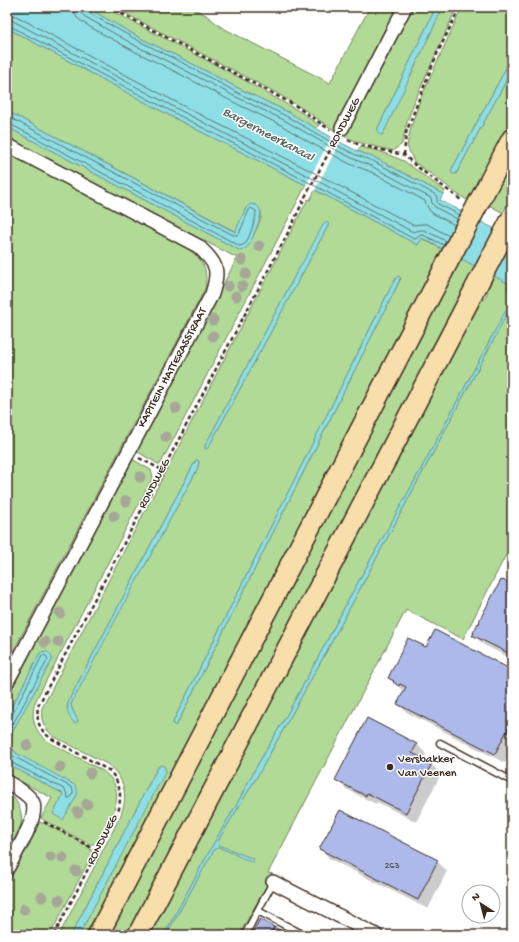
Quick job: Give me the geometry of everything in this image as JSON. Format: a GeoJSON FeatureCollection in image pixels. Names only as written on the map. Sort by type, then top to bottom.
{"type":"FeatureCollection","features":[{"type":"Feature","properties":{"kind":"main road"},"geometry":{"type":"LineString","coordinates":[[98,935],[443,270],[472,201],[512,139]]}},
{"type":"Feature","properties":{"kind":"main road"},"geometry":{"type":"LineString","coordinates":[[138,935],[512,217]]}},
{"type":"Feature","properties":{"kind":"street","name":"RONDWEG"},"geometry":{"type":"LineString","coordinates":[[342,134],[405,7]]}},
{"type":"Feature","properties":{"kind":"street","name":"KAPITEIN HATTERASSTRAAT"},"geometry":{"type":"LineString","coordinates":[[7,145],[198,246],[210,258],[216,268],[216,280],[212,294],[7,682]]}},
{"type":"Feature","properties":{"kind":"street"},"geometry":{"type":"LineString","coordinates":[[7,782],[22,791],[32,800],[34,809],[31,823],[7,869]]}},
{"type":"Feature","properties":{"kind":"street"},"geometry":{"type":"LineString","coordinates":[[273,882],[376,935]]}},
{"type":"Feature","properties":{"kind":"lane"},"geometry":{"type":"LineString","coordinates":[[440,743],[512,780]]}},
{"type":"Feature","properties":{"kind":"lane"},"geometry":{"type":"LineString","coordinates":[[245,935],[273,882]]}},
{"type":"Feature","properties":{"kind":"lane"},"geometry":{"type":"LineString","coordinates":[[258,911],[304,935]]}},
{"type":"Feature","properties":{"kind":"path"},"geometry":{"type":"LineString","coordinates":[[108,7],[258,85],[360,145],[404,155],[416,166],[446,187],[457,198],[472,201]]}},
{"type":"Feature","properties":{"kind":"path"},"geometry":{"type":"LineString","coordinates":[[404,155],[406,133],[437,54],[460,7]]}},
{"type":"Feature","properties":{"kind":"path","name":"RONDWEG"},"geometry":{"type":"LineString","coordinates":[[54,935],[119,810],[121,797],[119,785],[110,771],[44,734],[37,715],[38,706],[292,225],[305,197],[342,134]]}},
{"type":"Feature","properties":{"kind":"path"},"geometry":{"type":"LineString","coordinates":[[128,452],[162,470]]}},
{"type":"Feature","properties":{"kind":"path"},"geometry":{"type":"LineString","coordinates":[[32,818],[41,820],[98,851]]}},
{"type":"Feature","properties":{"kind":"green space"},"geometry":{"type":"Polygon","coordinates":[[[86,7],[104,7],[237,76],[302,113],[319,125],[316,129],[288,112],[140,38],[86,7]]]}},
{"type":"Feature","properties":{"kind":"green space"},"geometry":{"type":"Polygon","coordinates":[[[113,7],[190,7],[206,15],[221,27],[330,83],[370,7],[399,7],[335,131],[305,110],[273,91],[113,7]]]}},
{"type":"Feature","properties":{"kind":"green space"},"geometry":{"type":"Polygon","coordinates":[[[413,7],[436,7],[378,128],[382,135],[443,7],[457,7],[415,100],[407,122],[402,144],[393,151],[361,143],[343,136],[413,7]]]}},
{"type":"Feature","properties":{"kind":"green space"},"geometry":{"type":"Polygon","coordinates":[[[462,7],[512,7],[512,57],[451,171],[456,174],[512,70],[512,122],[476,190],[467,200],[414,162],[407,146],[411,127],[420,100],[462,7]]]}},
{"type":"Feature","properties":{"kind":"green space"},"geometry":{"type":"Polygon","coordinates":[[[7,28],[182,122],[306,185],[160,465],[136,451],[237,258],[7,137],[7,127],[241,251],[250,243],[259,223],[261,212],[254,205],[246,208],[236,232],[7,111],[7,28]]]}},
{"type":"Feature","properties":{"kind":"green space"},"geometry":{"type":"Polygon","coordinates":[[[360,147],[379,151],[404,161],[445,191],[443,194],[375,158],[357,151],[360,147]]]}},
{"type":"Feature","properties":{"kind":"green space"},"geometry":{"type":"Polygon","coordinates":[[[7,153],[188,249],[198,257],[204,266],[206,282],[205,289],[7,663],[7,153]]]}},
{"type":"Feature","properties":{"kind":"green space"},"geometry":{"type":"Polygon","coordinates":[[[512,160],[512,196],[503,213],[489,205],[512,160]]]}},
{"type":"Feature","properties":{"kind":"green space"},"geometry":{"type":"Polygon","coordinates":[[[315,190],[418,245],[421,238],[442,249],[88,935],[79,935],[165,771],[163,765],[158,767],[152,778],[71,935],[59,935],[120,817],[125,795],[124,788],[118,775],[107,764],[53,736],[50,733],[42,720],[42,708],[308,199],[310,200],[315,190]],[[329,224],[298,270],[205,446],[208,448],[329,224]],[[401,278],[391,287],[173,724],[177,724],[401,278]],[[196,460],[70,698],[67,708],[78,721],[71,704],[107,634],[197,470],[199,462],[196,460]]]}},
{"type":"Feature","properties":{"kind":"green space"},"geometry":{"type":"Polygon","coordinates":[[[461,258],[475,266],[467,282],[468,283],[128,935],[108,935],[414,349],[451,274],[452,275],[461,258]]]}},
{"type":"Feature","properties":{"kind":"green space"},"geometry":{"type":"Polygon","coordinates":[[[494,276],[510,284],[507,288],[512,291],[512,543],[463,639],[406,610],[268,873],[273,874],[239,935],[166,935],[214,850],[219,847],[251,861],[253,859],[219,845],[219,839],[258,775],[325,654],[495,337],[492,336],[289,711],[254,771],[164,935],[148,935],[479,298],[484,300],[494,276]]]}},
{"type":"Feature","properties":{"kind":"green space"},"geometry":{"type":"Polygon","coordinates":[[[132,459],[151,470],[153,477],[37,698],[33,711],[34,723],[44,738],[103,771],[111,779],[116,788],[117,797],[112,817],[97,844],[89,844],[41,818],[52,798],[7,774],[7,764],[62,793],[63,795],[53,814],[77,795],[16,753],[10,745],[11,737],[40,653],[7,716],[7,695],[132,459]]]}},
{"type":"Feature","properties":{"kind":"green space"},"geometry":{"type":"Polygon","coordinates":[[[7,791],[17,802],[21,812],[21,822],[16,837],[7,852],[7,791]]]}},
{"type":"Feature","properties":{"kind":"green space"},"geometry":{"type":"Polygon","coordinates":[[[39,822],[46,824],[88,846],[93,853],[50,935],[7,935],[7,883],[39,822]]]}},
{"type":"Feature","properties":{"kind":"water","name":"Bargermeerkanaal"},"geometry":{"type":"Polygon","coordinates":[[[7,7],[86,7],[140,38],[288,112],[357,151],[375,158],[443,194],[440,200],[512,238],[512,291],[507,289],[509,284],[422,238],[418,245],[306,185],[182,122],[7,28],[7,7]]]}},
{"type":"Feature","properties":{"kind":"water"},"geometry":{"type":"Polygon","coordinates":[[[436,7],[443,7],[384,132],[380,135],[378,133],[378,128],[436,7]]]}},
{"type":"Feature","properties":{"kind":"water"},"geometry":{"type":"Polygon","coordinates":[[[512,57],[512,70],[457,172],[452,174],[451,171],[512,57]]]}},
{"type":"Feature","properties":{"kind":"water"},"geometry":{"type":"Polygon","coordinates":[[[7,111],[235,232],[246,208],[250,204],[259,207],[259,221],[250,243],[241,251],[7,127],[7,111]]]}},
{"type":"Feature","properties":{"kind":"water"},"geometry":{"type":"Polygon","coordinates":[[[326,222],[329,224],[328,226],[208,448],[205,449],[205,446],[298,270],[324,223],[326,222]]]}},
{"type":"Feature","properties":{"kind":"water"},"geometry":{"type":"Polygon","coordinates":[[[398,276],[400,279],[393,294],[175,726],[173,724],[174,720],[391,287],[398,276]]]}},
{"type":"Feature","properties":{"kind":"water"},"geometry":{"type":"Polygon","coordinates":[[[506,310],[508,311],[495,337],[325,654],[258,775],[219,839],[219,845],[253,859],[253,861],[251,862],[219,847],[214,850],[166,935],[164,935],[254,771],[289,711],[506,310]]]}},
{"type":"Feature","properties":{"kind":"water"},"geometry":{"type":"Polygon","coordinates":[[[196,460],[199,462],[197,470],[71,704],[78,721],[74,723],[68,711],[70,698],[196,460]]]}},
{"type":"Feature","properties":{"kind":"water"},"geometry":{"type":"Polygon","coordinates":[[[44,651],[50,654],[52,660],[11,734],[10,742],[12,749],[16,753],[76,787],[77,795],[63,820],[53,814],[63,795],[62,793],[7,764],[7,716],[40,653],[44,651]]]}},
{"type":"Feature","properties":{"kind":"water"},"geometry":{"type":"Polygon","coordinates":[[[162,765],[166,771],[79,935],[71,935],[152,778],[158,767],[162,765]]]}},
{"type":"Feature","properties":{"kind":"pier"},"geometry":{"type":"Polygon","coordinates":[[[332,136],[341,140],[314,192],[305,187],[332,136]]]}},
{"type":"Feature","properties":{"kind":"building"},"geometry":{"type":"Polygon","coordinates":[[[501,580],[512,585],[512,655],[472,636],[501,580]]]}},
{"type":"Feature","properties":{"kind":"building"},"geometry":{"type":"Polygon","coordinates":[[[435,630],[512,670],[512,721],[495,754],[397,704],[406,687],[400,684],[399,686],[388,678],[408,638],[426,647],[435,630]]]}},
{"type":"Feature","properties":{"kind":"building"},"geometry":{"type":"Polygon","coordinates":[[[367,718],[417,744],[412,753],[432,763],[406,813],[367,793],[366,796],[335,780],[367,718]]]}},
{"type":"Feature","properties":{"kind":"building"},"geometry":{"type":"Polygon","coordinates":[[[340,810],[438,860],[418,900],[319,849],[340,810]]]}},
{"type":"Feature","properties":{"kind":"building"},"geometry":{"type":"Polygon","coordinates":[[[260,919],[274,927],[270,935],[251,935],[260,919]]]}},
{"type":"Feature","properties":{"kind":"building"},"geometry":{"type":"Polygon","coordinates":[[[274,927],[289,935],[270,935],[274,927]]]}},
{"type":"Feature","properties":{"kind":"place","name":"Versbakker Van Veenen"},"geometry":{"type":"Point","coordinates":[390,767]}}]}
